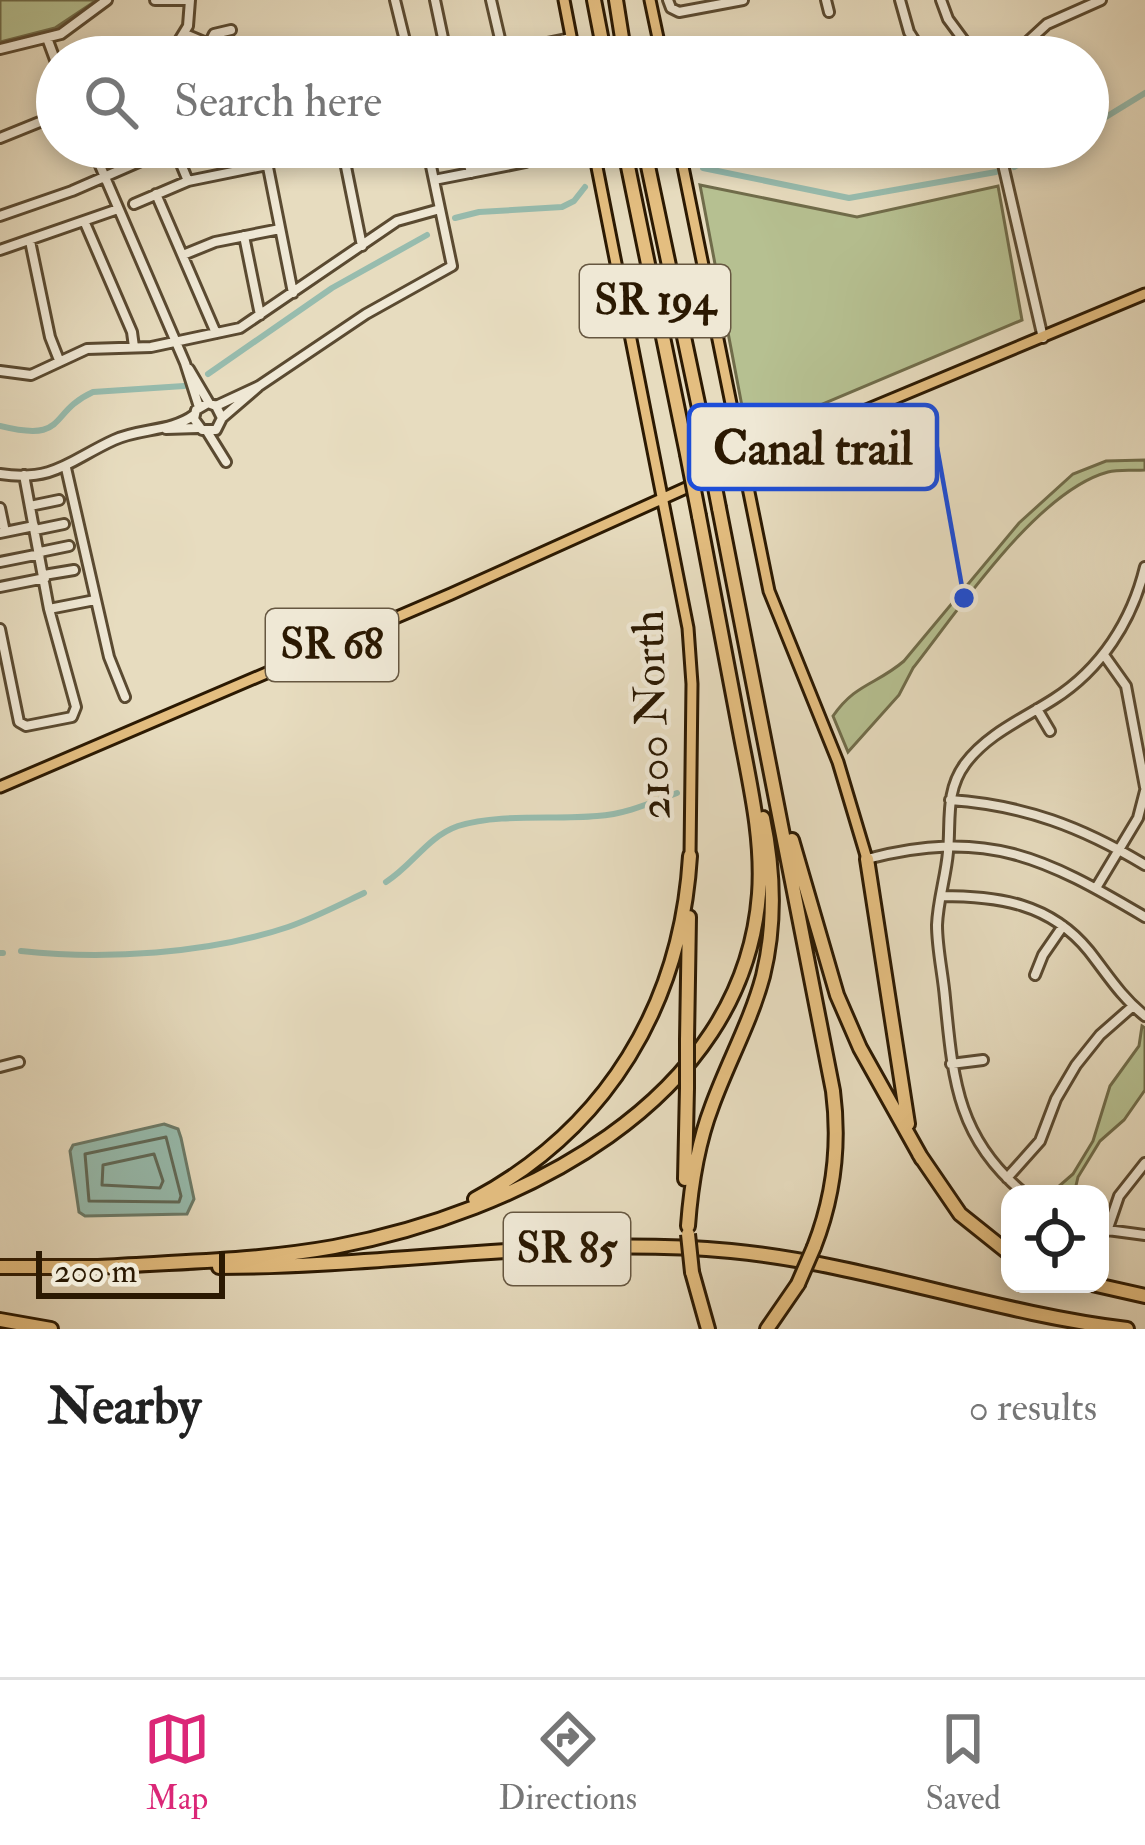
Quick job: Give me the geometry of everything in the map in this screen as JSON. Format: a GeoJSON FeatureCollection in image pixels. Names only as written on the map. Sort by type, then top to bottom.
{"type":"FeatureCollection","features":[{"type":"Feature","properties":{"kind":"highway"},"geometry":{"type":"LineString","coordinates":[[594,0],[601,36]]}},
{"type":"Feature","properties":{"kind":"highway"},"geometry":{"type":"LineString","coordinates":[[616,0],[622,36]]}},
{"type":"Feature","properties":{"kind":"highway","name":"SR 194"},"geometry":{"type":"LineString","coordinates":[[627,168],[722,635]]}},
{"type":"Feature","properties":{"kind":"highway","name":"SR 194"},"geometry":{"type":"LineString","coordinates":[[648,168],[747,652]]}},
{"type":"Feature","properties":{"kind":"highway"},"geometry":{"type":"LineString","coordinates":[[688,1230],[701,1139],[757,997],[772,913],[769,847],[722,635]]}},
{"type":"Feature","properties":{"kind":"highway"},"geometry":{"type":"LineString","coordinates":[[98,1267],[285,1255],[379,1237],[495,1198],[591,1146],[671,1085],[699,1054],[722,1017],[750,944],[760,878],[754,808],[722,635]]}},
{"type":"Feature","properties":{"kind":"highway"},"geometry":{"type":"LineString","coordinates":[[747,652],[802,883],[830,976],[860,1048],[922,1159],[960,1214],[1001,1246]]}},
{"type":"Feature","properties":{"kind":"highway"},"geometry":{"type":"LineString","coordinates":[[747,652],[835,1106],[834,1178],[814,1247],[798,1283],[767,1329]]}},
{"type":"Feature","properties":{"kind":"highway"},"geometry":{"type":"LineString","coordinates":[[690,856],[688,1230],[692,1273],[708,1329]]}},
{"type":"Feature","properties":{"kind":"highway"},"geometry":{"type":"LineString","coordinates":[[379,1237],[458,1207],[510,1178],[572,1131],[605,1094],[642,1039],[662,993],[684,915],[690,856]]}},
{"type":"Feature","properties":{"kind":"highway"},"geometry":{"type":"LineString","coordinates":[[867,859],[901,1098],[922,1159]]}},
{"type":"Feature","properties":{"kind":"highway","name":"SR 85"},"geometry":{"type":"LineString","coordinates":[[0,1267],[315,1266],[576,1248],[701,1249],[843,1268],[1032,1314],[1127,1329]]}},
{"type":"Feature","properties":{"kind":"highway"},"geometry":{"type":"LineString","coordinates":[[1109,1288],[1145,1296]]}},
{"type":"Feature","properties":{"kind":"highway"},"geometry":{"type":"LineString","coordinates":[[0,1320],[51,1329]]}},
{"type":"Feature","properties":{"kind":"main road"},"geometry":{"type":"LineString","coordinates":[[564,0],[571,36]]}},
{"type":"Feature","properties":{"kind":"main road"},"geometry":{"type":"LineString","coordinates":[[650,0],[658,36]]}},
{"type":"Feature","properties":{"kind":"main road","name":"2100 North"},"geometry":{"type":"LineString","coordinates":[[597,168],[685,609],[691,666],[690,856]]}},
{"type":"Feature","properties":{"kind":"main road"},"geometry":{"type":"LineString","coordinates":[[683,168],[773,604],[838,762],[867,859]]}},
{"type":"Feature","properties":{"kind":"main road","name":"SR 68"},"geometry":{"type":"LineString","coordinates":[[0,787],[451,594],[743,462],[1145,294]]}},
{"type":"Feature","properties":{"kind":"street"},"geometry":{"type":"LineString","coordinates":[[51,36],[74,27],[107,0]]}},
{"type":"Feature","properties":{"kind":"street"},"geometry":{"type":"LineString","coordinates":[[155,0],[190,0],[185,34],[190,36]]}},
{"type":"Feature","properties":{"kind":"street"},"geometry":{"type":"LineString","coordinates":[[395,0],[404,36]]}},
{"type":"Feature","properties":{"kind":"street"},"geometry":{"type":"LineString","coordinates":[[436,0],[443,36]]}},
{"type":"Feature","properties":{"kind":"street"},"geometry":{"type":"LineString","coordinates":[[491,0],[500,36]]}},
{"type":"Feature","properties":{"kind":"street"},"geometry":{"type":"LineString","coordinates":[[668,0],[674,10],[743,0]]}},
{"type":"Feature","properties":{"kind":"street"},"geometry":{"type":"LineString","coordinates":[[826,0],[829,12]]}},
{"type":"Feature","properties":{"kind":"street"},"geometry":{"type":"LineString","coordinates":[[900,0],[912,36]]}},
{"type":"Feature","properties":{"kind":"street"},"geometry":{"type":"LineString","coordinates":[[941,0],[961,36]]}},
{"type":"Feature","properties":{"kind":"street"},"geometry":{"type":"LineString","coordinates":[[1034,36],[1047,24],[1101,0]]}},
{"type":"Feature","properties":{"kind":"street"},"geometry":{"type":"LineString","coordinates":[[213,36],[231,30]]}},
{"type":"Feature","properties":{"kind":"street"},"geometry":{"type":"LineString","coordinates":[[0,49],[36,40]]}},
{"type":"Feature","properties":{"kind":"street"},"geometry":{"type":"LineString","coordinates":[[0,139],[36,124]]}},
{"type":"Feature","properties":{"kind":"street"},"geometry":{"type":"LineString","coordinates":[[101,168],[205,408],[221,423],[226,461],[202,430],[205,408]]}},
{"type":"Feature","properties":{"kind":"street"},"geometry":{"type":"LineString","coordinates":[[0,216],[126,168]]}},
{"type":"Feature","properties":{"kind":"street"},"geometry":{"type":"LineString","coordinates":[[183,168],[188,181]]}},
{"type":"Feature","properties":{"kind":"street"},"geometry":{"type":"LineString","coordinates":[[134,203],[188,181],[253,168]]}},
{"type":"Feature","properties":{"kind":"street"},"geometry":{"type":"LineString","coordinates":[[269,168],[293,293]]}},
{"type":"Feature","properties":{"kind":"street"},"geometry":{"type":"LineString","coordinates":[[346,168],[362,246]]}},
{"type":"Feature","properties":{"kind":"street"},"geometry":{"type":"LineString","coordinates":[[0,473],[24,476],[66,468],[114,440],[164,429],[202,430],[221,423],[260,386],[366,314],[452,266],[431,168]]}},
{"type":"Feature","properties":{"kind":"street"},"geometry":{"type":"LineString","coordinates":[[469,168],[470,173]]}},
{"type":"Feature","properties":{"kind":"street"},"geometry":{"type":"LineString","coordinates":[[434,180],[495,168]]}},
{"type":"Feature","properties":{"kind":"street"},"geometry":{"type":"LineString","coordinates":[[1005,168],[1043,338]]}},
{"type":"Feature","properties":{"kind":"street"},"geometry":{"type":"LineString","coordinates":[[157,194],[216,333]]}},
{"type":"Feature","properties":{"kind":"street"},"geometry":{"type":"LineString","coordinates":[[1,247],[30,242],[118,209]]}},
{"type":"Feature","properties":{"kind":"street"},"geometry":{"type":"LineString","coordinates":[[0,371],[31,376],[94,348],[134,347],[239,328],[406,216],[440,209]]}},
{"type":"Feature","properties":{"kind":"street"},"geometry":{"type":"LineString","coordinates":[[85,223],[132,332],[134,347]]}},
{"type":"Feature","properties":{"kind":"street"},"geometry":{"type":"LineString","coordinates":[[183,255],[280,229]]}},
{"type":"Feature","properties":{"kind":"street"},"geometry":{"type":"LineString","coordinates":[[244,236],[260,315]]}},
{"type":"Feature","properties":{"kind":"street"},"geometry":{"type":"LineString","coordinates":[[30,242],[59,360]]}},
{"type":"Feature","properties":{"kind":"street"},"geometry":{"type":"LineString","coordinates":[[164,429],[260,386]]}},
{"type":"Feature","properties":{"kind":"street"},"geometry":{"type":"LineString","coordinates":[[66,468],[109,657],[125,697]]}},
{"type":"Feature","properties":{"kind":"street"},"geometry":{"type":"LineString","coordinates":[[0,631],[19,722],[26,725],[71,717],[76,707],[50,609],[24,476]]}},
{"type":"Feature","properties":{"kind":"street"},"geometry":{"type":"LineString","coordinates":[[30,506],[59,500]]}},
{"type":"Feature","properties":{"kind":"street"},"geometry":{"type":"LineString","coordinates":[[0,508],[2,532],[64,524]]}},
{"type":"Feature","properties":{"kind":"street"},"geometry":{"type":"LineString","coordinates":[[0,562],[69,546]]}},
{"type":"Feature","properties":{"kind":"street"},"geometry":{"type":"LineString","coordinates":[[1014,1185],[989,1157],[967,1120],[950,1064],[937,928],[950,800],[971,757],[1076,683],[1104,655],[1141,594],[1145,567]]}},
{"type":"Feature","properties":{"kind":"street"},"geometry":{"type":"LineString","coordinates":[[0,587],[74,570]]}},
{"type":"Feature","properties":{"kind":"street"},"geometry":{"type":"LineString","coordinates":[[50,609],[95,600]]}},
{"type":"Feature","properties":{"kind":"street"},"geometry":{"type":"LineString","coordinates":[[1096,888],[1138,818],[1145,789],[1126,686],[1104,655]]}},
{"type":"Feature","properties":{"kind":"street"},"geometry":{"type":"LineString","coordinates":[[1037,709],[1050,731]]}},
{"type":"Feature","properties":{"kind":"street"},"geometry":{"type":"LineString","coordinates":[[950,800],[1003,805],[1048,816],[1145,865]]}},
{"type":"Feature","properties":{"kind":"street"},"geometry":{"type":"LineString","coordinates":[[867,859],[948,845],[992,848],[1036,859],[1145,917]]}},
{"type":"Feature","properties":{"kind":"street"},"geometry":{"type":"LineString","coordinates":[[941,896],[1006,900],[1037,910],[1064,926],[1145,1016]]}},
{"type":"Feature","properties":{"kind":"street"},"geometry":{"type":"LineString","coordinates":[[1035,975],[1064,926]]}},
{"type":"Feature","properties":{"kind":"street"},"geometry":{"type":"LineString","coordinates":[[1006,1178],[1040,1141],[1076,1064],[1132,1006]]}},
{"type":"Feature","properties":{"kind":"street"},"geometry":{"type":"LineString","coordinates":[[950,1064],[983,1060]]}},
{"type":"Feature","properties":{"kind":"street"},"geometry":{"type":"LineString","coordinates":[[0,1067],[19,1063]]}},
{"type":"Feature","properties":{"kind":"street"},"geometry":{"type":"LineString","coordinates":[[1109,1219],[1122,1189],[1145,1163]]}},
{"type":"Feature","properties":{"kind":"street"},"geometry":{"type":"LineString","coordinates":[[1109,1231],[1145,1235]]}},
{"type":"Feature","properties":{"kind":"shaded area"},"geometry":{"type":"Polygon","coordinates":[[[0,0],[97,0],[55,28],[0,42],[0,0]]]}},
{"type":"Feature","properties":{"kind":"shaded area"},"geometry":{"type":"Polygon","coordinates":[[[700,185],[857,217],[998,186],[1022,320],[766,428],[745,422],[700,185]]]}},
{"type":"Feature","properties":{"kind":"shaded area"},"geometry":{"type":"Polygon","coordinates":[[[1145,460],[1145,470],[1112,471],[1081,484],[1027,527],[952,616],[899,695],[848,752],[833,716],[858,690],[904,661],[1019,523],[1073,474],[1106,461],[1145,460]]]}},
{"type":"Feature","properties":{"kind":"shaded area"},"geometry":{"type":"Polygon","coordinates":[[[1142,1026],[1145,1090],[1124,1120],[1100,1141],[1076,1185],[1060,1185],[1073,1174],[1093,1141],[1110,1086],[1139,1046],[1142,1026]]]}},
{"type":"Feature","properties":{"kind":"water"},"geometry":{"type":"Polygon","coordinates":[[[164,1124],[178,1129],[181,1138],[194,1199],[187,1214],[85,1216],[79,1212],[73,1145],[164,1124]]]}},
{"type":"Feature","properties":{"kind":"waterway"},"geometry":{"type":"LineString","coordinates":[[1109,115],[1145,93]]}},
{"type":"Feature","properties":{"kind":"waterway"},"geometry":{"type":"LineString","coordinates":[[703,168],[849,198],[996,172]]}},
{"type":"Feature","properties":{"kind":"waterway"},"geometry":{"type":"LineString","coordinates":[[455,218],[562,207],[585,187]]}},
{"type":"Feature","properties":{"kind":"waterway"},"geometry":{"type":"LineString","coordinates":[[208,374],[332,288],[427,235]]}},
{"type":"Feature","properties":{"kind":"waterway"},"geometry":{"type":"LineString","coordinates":[[0,426],[48,428],[93,392],[184,386]]}},
{"type":"Feature","properties":{"kind":"waterway"},"geometry":{"type":"LineString","coordinates":[[386,882],[437,837],[458,826],[509,818],[608,815],[677,793]]}},
{"type":"Feature","properties":{"kind":"waterway"},"geometry":{"type":"LineString","coordinates":[[21,951],[86,955],[190,949],[288,927],[364,893]]}},
{"type":"Feature","properties":{"kind":"place","name":"Canal trail"},"geometry":{"type":"Point","coordinates":[964,598]}}]}
